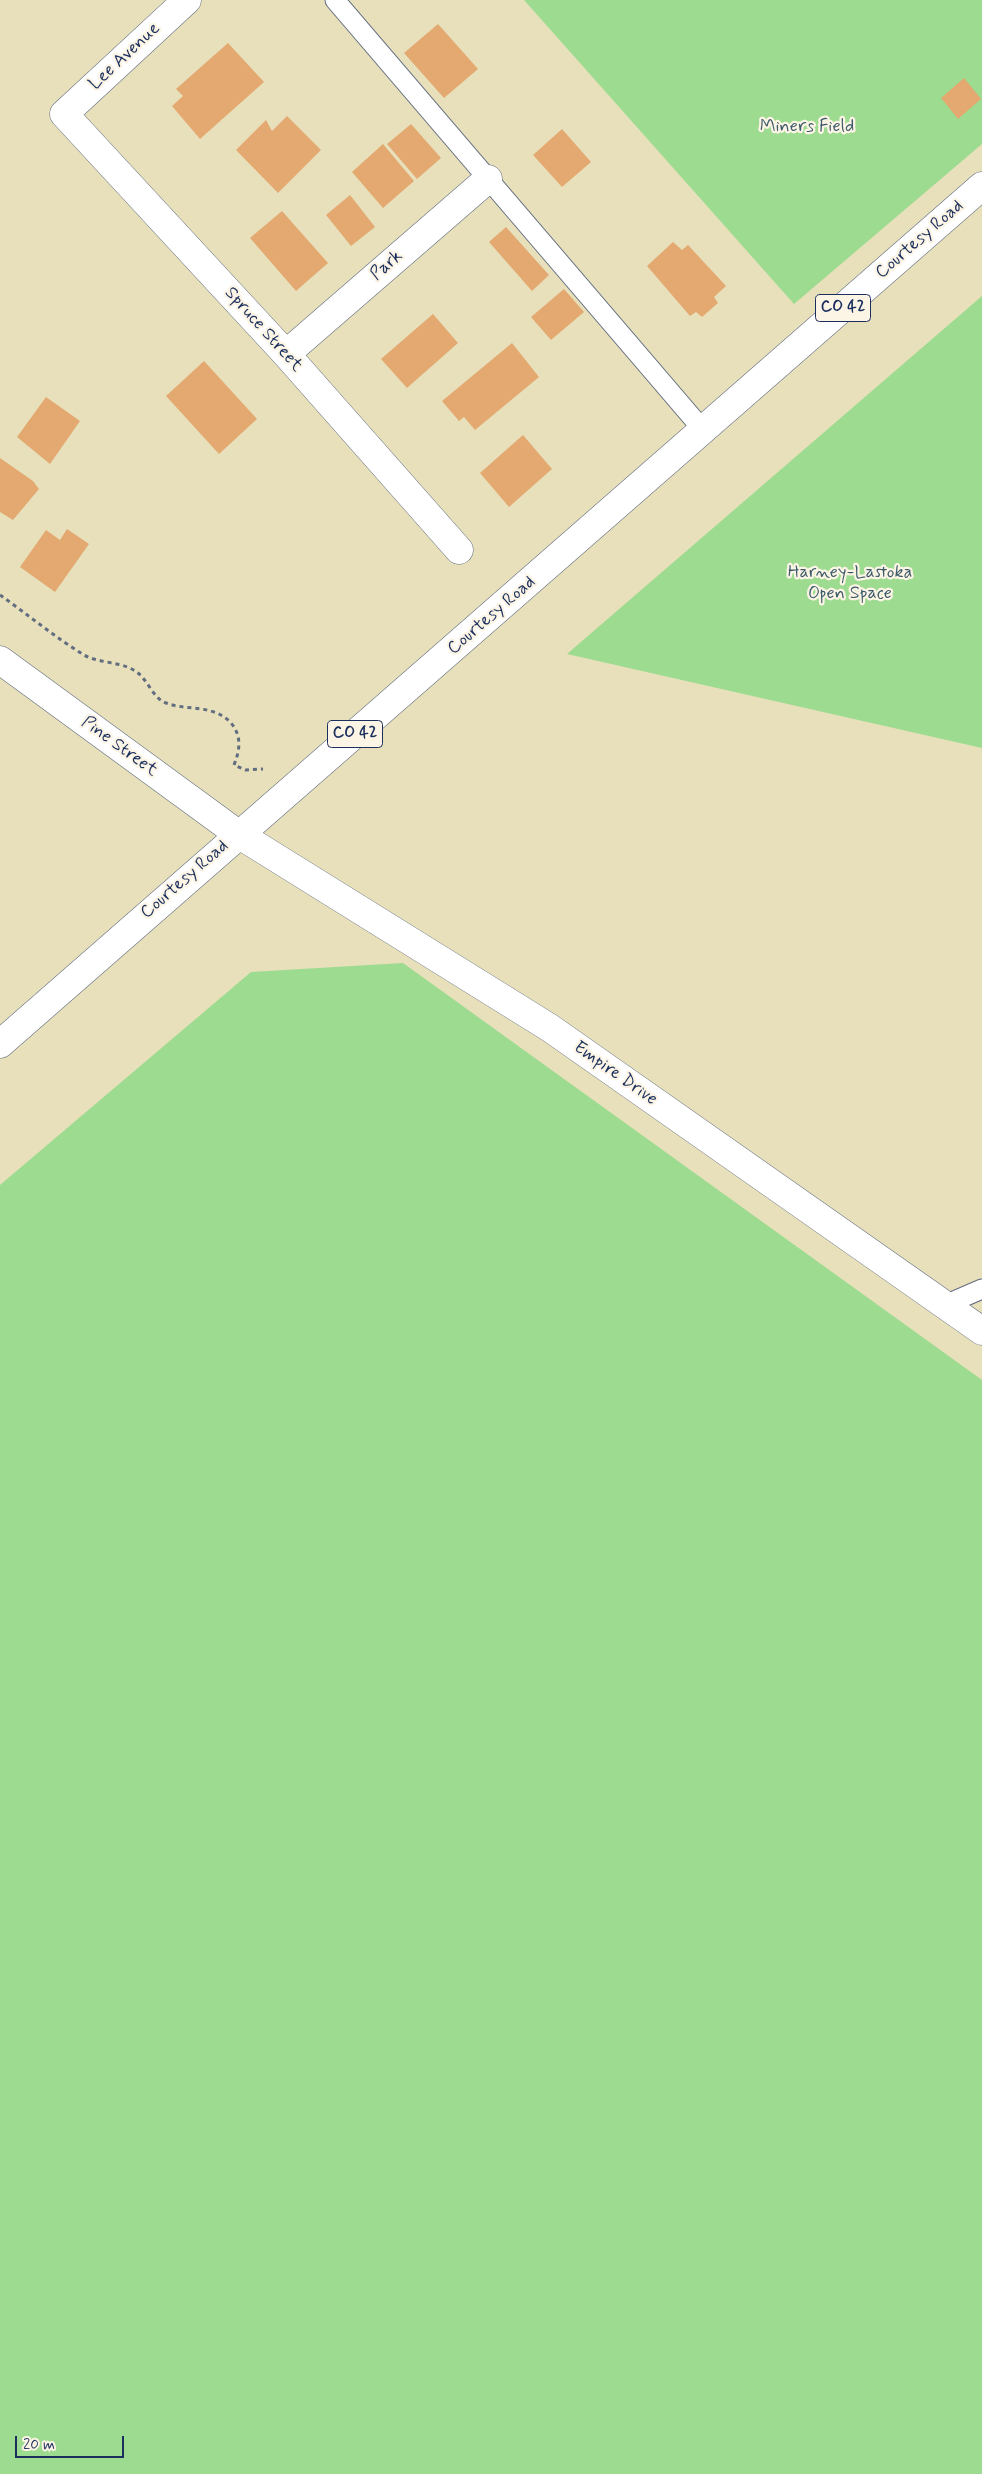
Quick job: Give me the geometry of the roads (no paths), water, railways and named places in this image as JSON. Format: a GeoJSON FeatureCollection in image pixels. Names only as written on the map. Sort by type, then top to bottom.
{"type":"FeatureCollection","features":[{"type":"Feature","properties":{"kind":"street","name":"Lee Avenue"},"geometry":{"type":"LineString","coordinates":[[64,114],[187,0]]}},
{"type":"Feature","properties":{"kind":"street","name":"Spruce Street"},"geometry":{"type":"LineString","coordinates":[[64,114],[286,354],[459,550]]}},
{"type":"Feature","properties":{"kind":"street","name":"Park"},"geometry":{"type":"LineString","coordinates":[[286,354],[488,179]]}},
{"type":"Feature","properties":{"kind":"street","name":"Courtesy Road"},"geometry":{"type":"LineString","coordinates":[[0,1044],[238,834],[982,186]]}},
{"type":"Feature","properties":{"kind":"street","name":"Pine Street"},"geometry":{"type":"LineString","coordinates":[[0,660],[238,834]]}},
{"type":"Feature","properties":{"kind":"street","name":"Empire Drive"},"geometry":{"type":"LineString","coordinates":[[238,834],[550,1028],[982,1331]]}},
{"type":"Feature","properties":{"kind":"lane"},"geometry":{"type":"LineString","coordinates":[[335,0],[703,430]]}},
{"type":"Feature","properties":{"kind":"lane"},"geometry":{"type":"LineString","coordinates":[[945,1305],[982,1288]]}},
{"type":"Feature","properties":{"kind":"park label","name":"Miners Field"},"geometry":{"type":"Point","coordinates":[807,127]}},
{"type":"Feature","properties":{"kind":"park label","name":"Harney-Lastoka Open Space"},"geometry":{"type":"Point","coordinates":[850,583]}}]}
